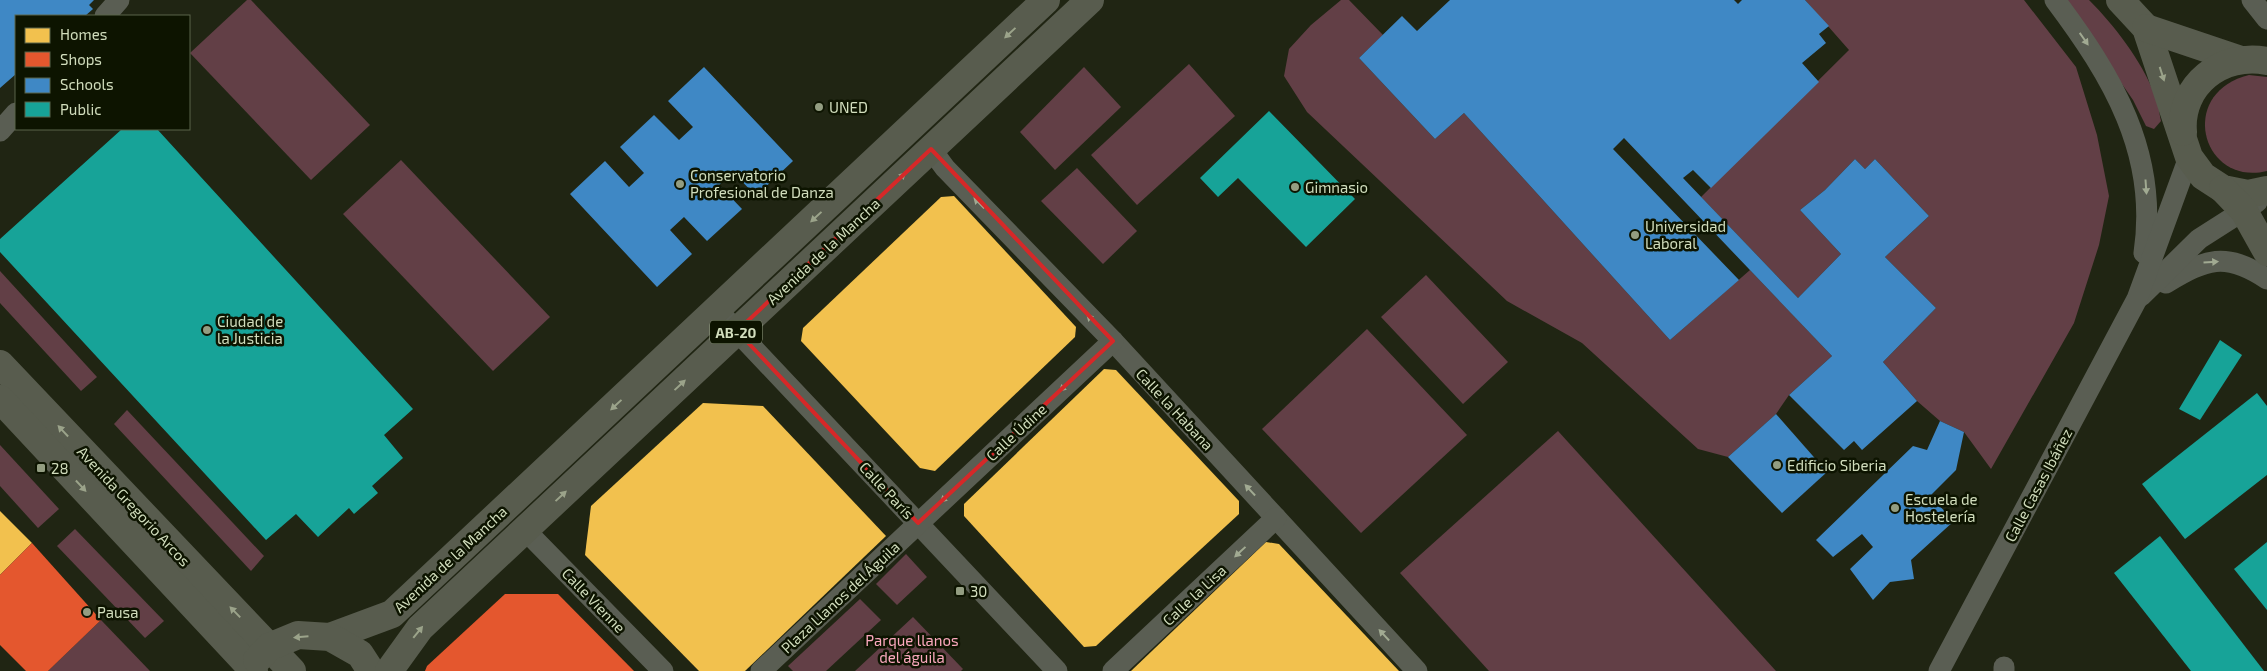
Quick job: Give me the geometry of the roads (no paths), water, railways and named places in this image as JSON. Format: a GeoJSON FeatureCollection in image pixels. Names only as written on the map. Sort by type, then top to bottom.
{"type":"FeatureCollection","features":[{"type":"Feature","properties":{"kind":"main road","name":"Avenida de la Mancha"},"geometry":{"type":"LineString","coordinates":[[251,670],[269,647],[298,635],[330,636],[392,614],[1046,0]]}},
{"type":"Feature","properties":{"kind":"main road","name":"Avenida de la Mancha"},"geometry":{"type":"LineString","coordinates":[[389,671],[420,628],[1090,0]]}},
{"type":"Feature","properties":{"kind":"main road"},"geometry":{"type":"LineString","coordinates":[[2120,0],[2146,28],[2186,149],[2203,176],[2223,189],[2244,211],[2267,252]]}},
{"type":"Feature","properties":{"kind":"main road"},"geometry":{"type":"LineString","coordinates":[[2146,28],[2260,60]]}},
{"type":"Feature","properties":{"kind":"main road"},"geometry":{"type":"LineString","coordinates":[[2186,149],[2182,121],[2186,102],[2196,85],[2210,72],[2227,63],[2260,60]]}},
{"type":"Feature","properties":{"kind":"main road"},"geometry":{"type":"LineString","coordinates":[[2223,189],[2248,194],[2267,190]]}},
{"type":"Feature","properties":{"kind":"main road","name":"Avenida Gregorio Arcos"},"geometry":{"type":"LineString","coordinates":[[0,364],[292,671]]}},
{"type":"Feature","properties":{"kind":"main road","name":"Avenida Gregorio Arcos"},"geometry":{"type":"LineString","coordinates":[[0,399],[251,670]]}},
{"type":"Feature","properties":{"kind":"main road","name":"Avenida de la Mancha"},"geometry":{"type":"LineString","coordinates":[[330,636],[360,654],[371,671]]}},
{"type":"Feature","properties":{"kind":"street"},"geometry":{"type":"LineString","coordinates":[[105,15],[119,0]]}},
{"type":"Feature","properties":{"kind":"street"},"geometry":{"type":"LineString","coordinates":[[2055,0],[2086,42],[2107,76],[2133,130],[2146,182],[2148,229],[2138,300]]}},
{"type":"Feature","properties":{"kind":"street"},"geometry":{"type":"LineString","coordinates":[[2252,0],[2267,19]]}},
{"type":"Feature","properties":{"kind":"street"},"geometry":{"type":"LineString","coordinates":[[0,131],[15,114]]}},
{"type":"Feature","properties":{"kind":"street","name":"Calle la Habana"},"geometry":{"type":"LineString","coordinates":[[930,149],[945,168],[1113,341],[1417,671]]}},
{"type":"Feature","properties":{"kind":"street","name":"Calle Casas Ibáñez"},"geometry":{"type":"LineString","coordinates":[[1941,670],[2138,300],[2186,149]]}},
{"type":"Feature","properties":{"kind":"street","name":"Calle Casas Ibáñez"},"geometry":{"type":"LineString","coordinates":[[2138,300],[2199,239],[2267,195]]}},
{"type":"Feature","properties":{"kind":"street"},"geometry":{"type":"LineString","coordinates":[[2138,300],[2206,261],[2231,262],[2250,268],[2267,279]]}},
{"type":"Feature","properties":{"kind":"street","name":"Calle París"},"geometry":{"type":"LineString","coordinates":[[717,310],[918,524],[1049,668]]}},
{"type":"Feature","properties":{"kind":"street","name":"Calle Údine"},"geometry":{"type":"LineString","coordinates":[[918,524],[1113,341]]}},
{"type":"Feature","properties":{"kind":"street","name":"Avenida de la Mancha"},"geometry":{"type":"LineString","coordinates":[[513,501],[530,526]]}},
{"type":"Feature","properties":{"kind":"street","name":"Calle la Lisa"},"geometry":{"type":"LineString","coordinates":[[1113,671],[1276,518]]}},
{"type":"Feature","properties":{"kind":"street","name":"Plaza Llanos del Águila"},"geometry":{"type":"LineString","coordinates":[[761,671],[918,524]]}},
{"type":"Feature","properties":{"kind":"street","name":"Calle Vienne"},"geometry":{"type":"LineString","coordinates":[[530,526],[663,671]]}},
{"type":"Feature","properties":{"kind":"place","name":"UNED"},"geometry":{"type":"Point","coordinates":[819,107]}},
{"type":"Feature","properties":{"kind":"place","name":"Conservatorio Profesional de Danza"},"geometry":{"type":"Point","coordinates":[680,184]}},
{"type":"Feature","properties":{"kind":"place","name":"Gimnasio"},"geometry":{"type":"Point","coordinates":[1295,187]}},
{"type":"Feature","properties":{"kind":"place","name":"Universidad Laboral"},"geometry":{"type":"Point","coordinates":[1635,235]}},
{"type":"Feature","properties":{"kind":"place","name":"Ciudad de la Justicia"},"geometry":{"type":"Point","coordinates":[207,330]}},
{"type":"Feature","properties":{"kind":"place","name":"Edificio Siberia"},"geometry":{"type":"Point","coordinates":[1777,465]}},
{"type":"Feature","properties":{"kind":"place","name":"28"},"geometry":{"type":"Point","coordinates":[41,468]}},
{"type":"Feature","properties":{"kind":"place","name":"Escuela de Hostelería"},"geometry":{"type":"Point","coordinates":[1895,508]}},
{"type":"Feature","properties":{"kind":"place","name":"30"},"geometry":{"type":"Point","coordinates":[960,591]}},
{"type":"Feature","properties":{"kind":"place","name":"Pausa"},"geometry":{"type":"Point","coordinates":[87,612]}},
{"type":"Feature","properties":{"kind":"park label","name":"Parque llanos del águila"},"geometry":{"type":"Point","coordinates":[912,648]}}]}
